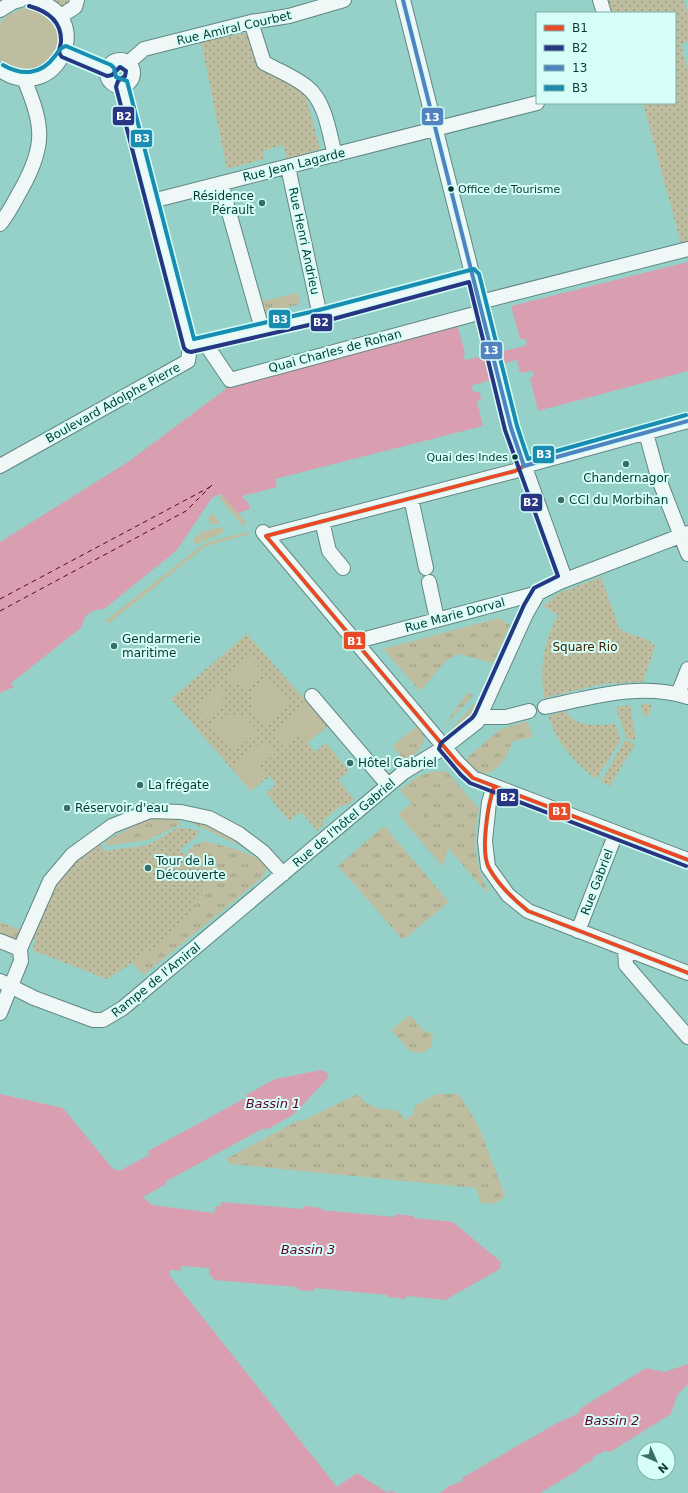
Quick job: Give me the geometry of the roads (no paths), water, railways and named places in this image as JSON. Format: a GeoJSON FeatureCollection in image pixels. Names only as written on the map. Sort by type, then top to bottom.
{"type":"FeatureCollection","features":[{"type":"Feature","properties":{"kind":"street"},"geometry":{"type":"LineString","coordinates":[[0,10],[13,2],[20,0]]}},
{"type":"Feature","properties":{"kind":"street"},"geometry":{"type":"LineString","coordinates":[[61,16],[75,7],[77,0]]}},
{"type":"Feature","properties":{"kind":"street","name":"Rue Amiral Courbet"},"geometry":{"type":"LineString","coordinates":[[128,63],[144,49],[251,22],[297,7],[344,0]]}},
{"type":"Feature","properties":{"kind":"street"},"geometry":{"type":"LineString","coordinates":[[403,0],[511,428],[566,579]]}},
{"type":"Feature","properties":{"kind":"street"},"geometry":{"type":"LineString","coordinates":[[600,0],[604,12]]}},
{"type":"Feature","properties":{"kind":"street"},"geometry":{"type":"LineString","coordinates":[[0,70],[6,74],[25,81],[47,73],[58,64],[65,52],[67,35],[61,16],[38,1]]}},
{"type":"Feature","properties":{"kind":"street"},"geometry":{"type":"LineString","coordinates":[[251,22],[264,63],[307,86],[313,92],[324,114],[335,155]]}},
{"type":"Feature","properties":{"kind":"street"},"geometry":{"type":"LineString","coordinates":[[65,52],[108,70]]}},
{"type":"Feature","properties":{"kind":"street"},"geometry":{"type":"LineString","coordinates":[[122,60],[128,63],[132,69],[132,76],[128,82],[122,85],[115,85],[110,80],[108,70],[116,61],[122,60]]}},
{"type":"Feature","properties":{"kind":"street"},"geometry":{"type":"LineString","coordinates":[[0,224],[8,214],[32,170],[39,150],[38,119],[25,81]]}},
{"type":"Feature","properties":{"kind":"street"},"geometry":{"type":"LineString","coordinates":[[122,85],[190,346],[320,316],[473,275]]}},
{"type":"Feature","properties":{"kind":"street","name":"Rue Jean Lagarde"},"geometry":{"type":"LineString","coordinates":[[152,201],[536,104]]}},
{"type":"Feature","properties":{"kind":"street","name":"Rue Henri Andrieu"},"geometry":{"type":"LineString","coordinates":[[288,167],[320,316]]}},
{"type":"Feature","properties":{"kind":"street"},"geometry":{"type":"LineString","coordinates":[[221,184],[262,329]]}},
{"type":"Feature","properties":{"kind":"street","name":"Quai Charles de Rohan"},"geometry":{"type":"LineString","coordinates":[[205,343],[230,380],[481,307],[688,250]]}},
{"type":"Feature","properties":{"kind":"street","name":"Boulevard Adolphe Pierre"},"geometry":{"type":"LineString","coordinates":[[0,466],[177,369],[188,361],[190,346]]}},
{"type":"Feature","properties":{"kind":"street"},"geometry":{"type":"LineString","coordinates":[[688,421],[524,466],[516,471],[322,521],[264,534],[354,642],[465,771],[473,778],[688,860]]}},
{"type":"Feature","properties":{"kind":"street"},"geometry":{"type":"LineString","coordinates":[[646,433],[658,477],[684,535],[688,554]]}},
{"type":"Feature","properties":{"kind":"street"},"geometry":{"type":"LineString","coordinates":[[411,498],[426,568]]}},
{"type":"Feature","properties":{"kind":"street"},"geometry":{"type":"LineString","coordinates":[[322,521],[329,551],[343,568]]}},
{"type":"Feature","properties":{"kind":"street","name":"Rue Marie Dorval"},"geometry":{"type":"LineString","coordinates":[[354,642],[538,593],[566,579],[684,535]]}},
{"type":"Feature","properties":{"kind":"street"},"geometry":{"type":"LineString","coordinates":[[429,582],[437,620]]}},
{"type":"Feature","properties":{"kind":"street"},"geometry":{"type":"LineString","coordinates":[[529,711],[506,717],[480,717],[526,614],[538,593]]}},
{"type":"Feature","properties":{"kind":"street"},"geometry":{"type":"LineString","coordinates":[[545,707],[609,693],[634,690],[683,696],[688,669]]}},
{"type":"Feature","properties":{"kind":"street"},"geometry":{"type":"LineString","coordinates":[[312,696],[388,785]]}},
{"type":"Feature","properties":{"kind":"street","name":"Rue de l'hôtel Gabriel"},"geometry":{"type":"LineString","coordinates":[[283,874],[404,772],[445,747],[477,722],[480,717]]}},
{"type":"Feature","properties":{"kind":"street"},"geometry":{"type":"LineString","coordinates":[[494,787],[489,802],[485,841],[488,867],[508,895],[528,911],[688,973]]}},
{"type":"Feature","properties":{"kind":"street"},"geometry":{"type":"LineString","coordinates":[[0,1013],[6,984],[21,962],[20,949],[50,881],[72,855],[112,826],[150,811],[181,812],[209,818],[239,834],[263,852],[283,874]]}},
{"type":"Feature","properties":{"kind":"street","name":"Rue Gabriel"},"geometry":{"type":"LineString","coordinates":[[578,931],[616,833]]}},
{"type":"Feature","properties":{"kind":"street","name":"Rampe de l'Amiral"},"geometry":{"type":"LineString","coordinates":[[6,984],[34,998],[82,1017],[93,1020],[103,1020],[123,1008],[283,874]]}},
{"type":"Feature","properties":{"kind":"street"},"geometry":{"type":"LineString","coordinates":[[0,941],[20,949]]}},
{"type":"Feature","properties":{"kind":"street"},"geometry":{"type":"LineString","coordinates":[[625,949],[626,965],[688,1037]]}},
{"type":"Feature","properties":{"kind":"water"},"geometry":{"type":"Polygon","coordinates":[[[688,262],[688,371],[538,411],[530,378],[534,376],[533,371],[520,373],[517,360],[489,367],[491,380],[473,385],[472,388],[474,392],[480,392],[481,400],[477,401],[483,426],[275,479],[277,487],[242,496],[249,504],[250,509],[238,513],[221,494],[212,498],[176,551],[104,609],[96,610],[86,616],[82,627],[11,683],[14,687],[0,693],[0,542],[128,462],[231,385],[456,321],[465,353],[463,357],[466,360],[525,346],[527,342],[525,339],[520,339],[511,306],[688,262]]]}},
{"type":"Feature","properties":{"kind":"water"},"geometry":{"type":"Polygon","coordinates":[[[321,1070],[328,1073],[328,1078],[293,1115],[266,1130],[264,1128],[165,1182],[166,1184],[143,1197],[152,1205],[214,1213],[216,1206],[221,1206],[221,1202],[303,1209],[304,1206],[321,1208],[321,1210],[395,1217],[395,1214],[414,1216],[414,1218],[453,1222],[501,1262],[500,1269],[445,1300],[407,1296],[406,1299],[388,1297],[388,1295],[315,1288],[314,1291],[297,1290],[297,1287],[213,1280],[213,1277],[209,1276],[209,1268],[181,1266],[180,1271],[170,1270],[170,1276],[337,1487],[357,1473],[388,1493],[0,1493],[0,1094],[63,1108],[112,1168],[119,1171],[149,1155],[148,1151],[247,1097],[246,1095],[275,1079],[321,1070]]]}},
{"type":"Feature","properties":{"kind":"water","name":"Bassin 2"},"geometry":{"type":"Polygon","coordinates":[[[688,1364],[688,1384],[677,1395],[671,1414],[610,1452],[604,1451],[592,1458],[593,1460],[580,1467],[577,1471],[540,1493],[440,1493],[449,1486],[463,1481],[462,1478],[557,1423],[579,1413],[581,1408],[646,1368],[664,1372],[688,1364]]]}},
{"type":"Feature","properties":{"kind":"water"},"geometry":{"type":"Polygon","coordinates":[[[392,1490],[396,1493],[388,1493],[392,1490]]]}},
{"type":"Feature","properties":{"kind":"place","name":"Office de Tourisme"},"geometry":{"type":"Point","coordinates":[451,189]}},
{"type":"Feature","properties":{"kind":"place","name":"Résidence Pérault"},"geometry":{"type":"Point","coordinates":[262,203]}},
{"type":"Feature","properties":{"kind":"place","name":"Quai des Indes"},"geometry":{"type":"Point","coordinates":[515,457]}},
{"type":"Feature","properties":{"kind":"place","name":"Chandernagor"},"geometry":{"type":"Point","coordinates":[626,464]}},
{"type":"Feature","properties":{"kind":"place","name":"CCI du Morbihan"},"geometry":{"type":"Point","coordinates":[561,500]}},
{"type":"Feature","properties":{"kind":"place","name":"Gendarmerie maritime"},"geometry":{"type":"Point","coordinates":[114,646]}},
{"type":"Feature","properties":{"kind":"place","name":"Hôtel Gabriel"},"geometry":{"type":"Point","coordinates":[350,763]}},
{"type":"Feature","properties":{"kind":"place","name":"La frégate"},"geometry":{"type":"Point","coordinates":[140,785]}},
{"type":"Feature","properties":{"kind":"place","name":"Réservoir d'eau"},"geometry":{"type":"Point","coordinates":[67,808]}},
{"type":"Feature","properties":{"kind":"place","name":"Tour de la Découverte"},"geometry":{"type":"Point","coordinates":[148,868]}},
{"type":"Feature","properties":{"kind":"park label","name":"Square Rio"},"geometry":{"type":"Point","coordinates":[585,647]}},
{"type":"Feature","properties":{"kind":"water label","name":"Bassin 1"},"geometry":{"type":"Point","coordinates":[273,1103]}},
{"type":"Feature","properties":{"kind":"water label","name":"Bassin 3"},"geometry":{"type":"Point","coordinates":[308,1249]}}]}
